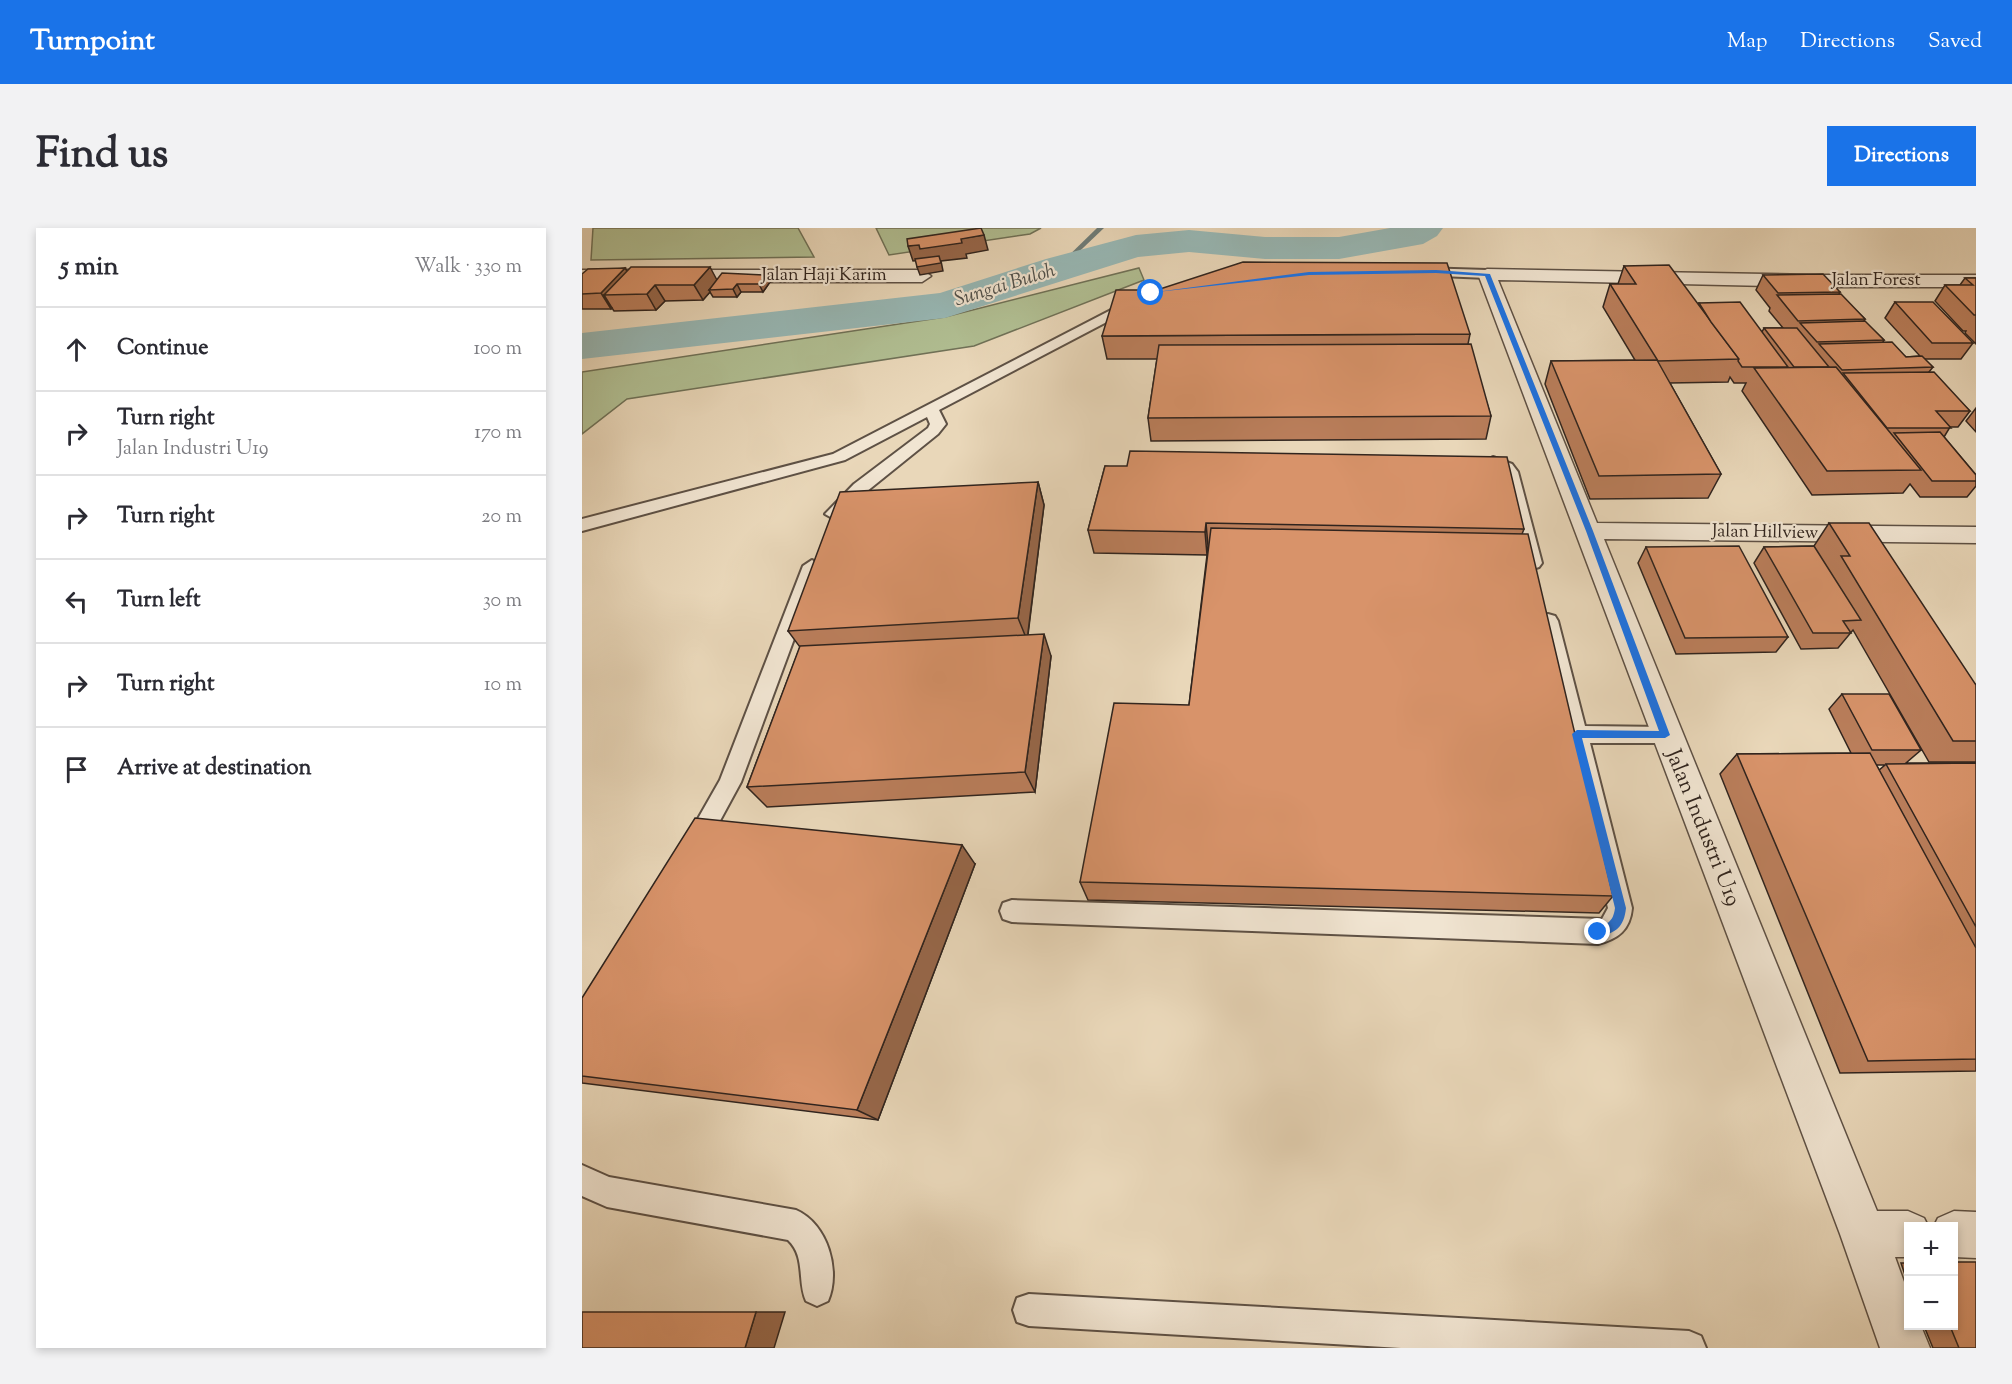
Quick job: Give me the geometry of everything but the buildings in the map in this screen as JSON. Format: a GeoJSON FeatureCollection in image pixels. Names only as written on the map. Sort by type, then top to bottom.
{"type":"FeatureCollection","features":[{"type":"Feature","properties":{"kind":"street","name":"Jalan Forest"},"geometry":{"type":"LineString","coordinates":[[1487,274],[1816,281],[1976,281]]}},
{"type":"Feature","properties":{"kind":"street","name":"Jalan Industri U19"},"geometry":{"type":"LineString","coordinates":[[1487,274],[1590,531],[1665,735],[1863,1234],[1905,1348]]}},
{"type":"Feature","properties":{"kind":"street","name":"Jalan Haji Karim"},"geometry":{"type":"LineString","coordinates":[[582,276],[922,276]]}},
{"type":"Feature","properties":{"kind":"street","name":"Jalan Hillview"},"geometry":{"type":"LineString","coordinates":[[1590,531],[1976,535]]}},
{"type":"Feature","properties":{"kind":"street"},"geometry":{"type":"LineString","coordinates":[[1863,1234],[1904,1234]]}},
{"type":"Feature","properties":{"kind":"street"},"geometry":{"type":"LineString","coordinates":[[1958,1234],[1976,1235]]}},
{"type":"Feature","properties":{"kind":"lane"},"geometry":{"type":"LineString","coordinates":[[1404,272],[1487,274]]}},
{"type":"Feature","properties":{"kind":"lane"},"geometry":{"type":"LineString","coordinates":[[1816,281],[1833,297]]}},
{"type":"Feature","properties":{"kind":"lane"},"geometry":{"type":"LineString","coordinates":[[582,525],[839,457],[1151,293]]}},
{"type":"Feature","properties":{"kind":"lane"},"geometry":{"type":"LineString","coordinates":[[826,531],[842,504],[933,431],[938,424],[931,409]]}},
{"type":"Feature","properties":{"kind":"lane"},"geometry":{"type":"LineString","coordinates":[[1478,462],[1499,463],[1510,472],[1536,575]]}},
{"type":"Feature","properties":{"kind":"lane"},"geometry":{"type":"LineString","coordinates":[[684,863],[730,782],[818,552]]}},
{"type":"Feature","properties":{"kind":"lane"},"geometry":{"type":"LineString","coordinates":[[1012,911],[1598,932],[1611,929],[1619,920],[1620,908],[1545,609]]}},
{"type":"Feature","properties":{"kind":"lane"},"geometry":{"type":"LineString","coordinates":[[1577,734],[1665,735]]}},
{"type":"Feature","properties":{"kind":"lane"},"geometry":{"type":"LineString","coordinates":[[582,1180],[607,1192],[796,1226],[809,1236],[816,1259],[817,1290]]}},
{"type":"Feature","properties":{"kind":"lane"},"geometry":{"type":"LineString","coordinates":[[1029,1310],[1689,1348]]}},
{"type":"Feature","properties":{"kind":"green space"},"geometry":{"type":"Polygon","coordinates":[[[593,228],[798,228],[814,257],[591,260],[593,228]]]}},
{"type":"Feature","properties":{"kind":"green space"},"geometry":{"type":"Polygon","coordinates":[[[876,228],[1041,228],[1030,234],[889,255],[876,228]]]}},
{"type":"Feature","properties":{"kind":"green space"},"geometry":{"type":"Polygon","coordinates":[[[1139,268],[1144,280],[974,346],[627,399],[582,434],[582,372],[945,317],[1139,268]]]}},
{"type":"Feature","properties":{"kind":"waterway"},"geometry":{"type":"LineString","coordinates":[[1060,267],[1101,228]]}},
{"type":"Feature","properties":{"kind":"waterway","name":"Sungai Buloh"},"geometry":{"type":"LineString","coordinates":[[582,346],[945,305],[1060,267],[1136,246],[1189,241],[1265,248],[1339,248],[1410,236],[1424,228]]}},
{"type":"Feature","properties":{"kind":"route"},"geometry":{"type":"LineString","coordinates":[[1151,293],[1235,281],[1309,274],[1394,272],[1487,274],[1590,531],[1665,735],[1577,734],[1620,908],[1619,920],[1611,929],[1598,932]]}}]}
